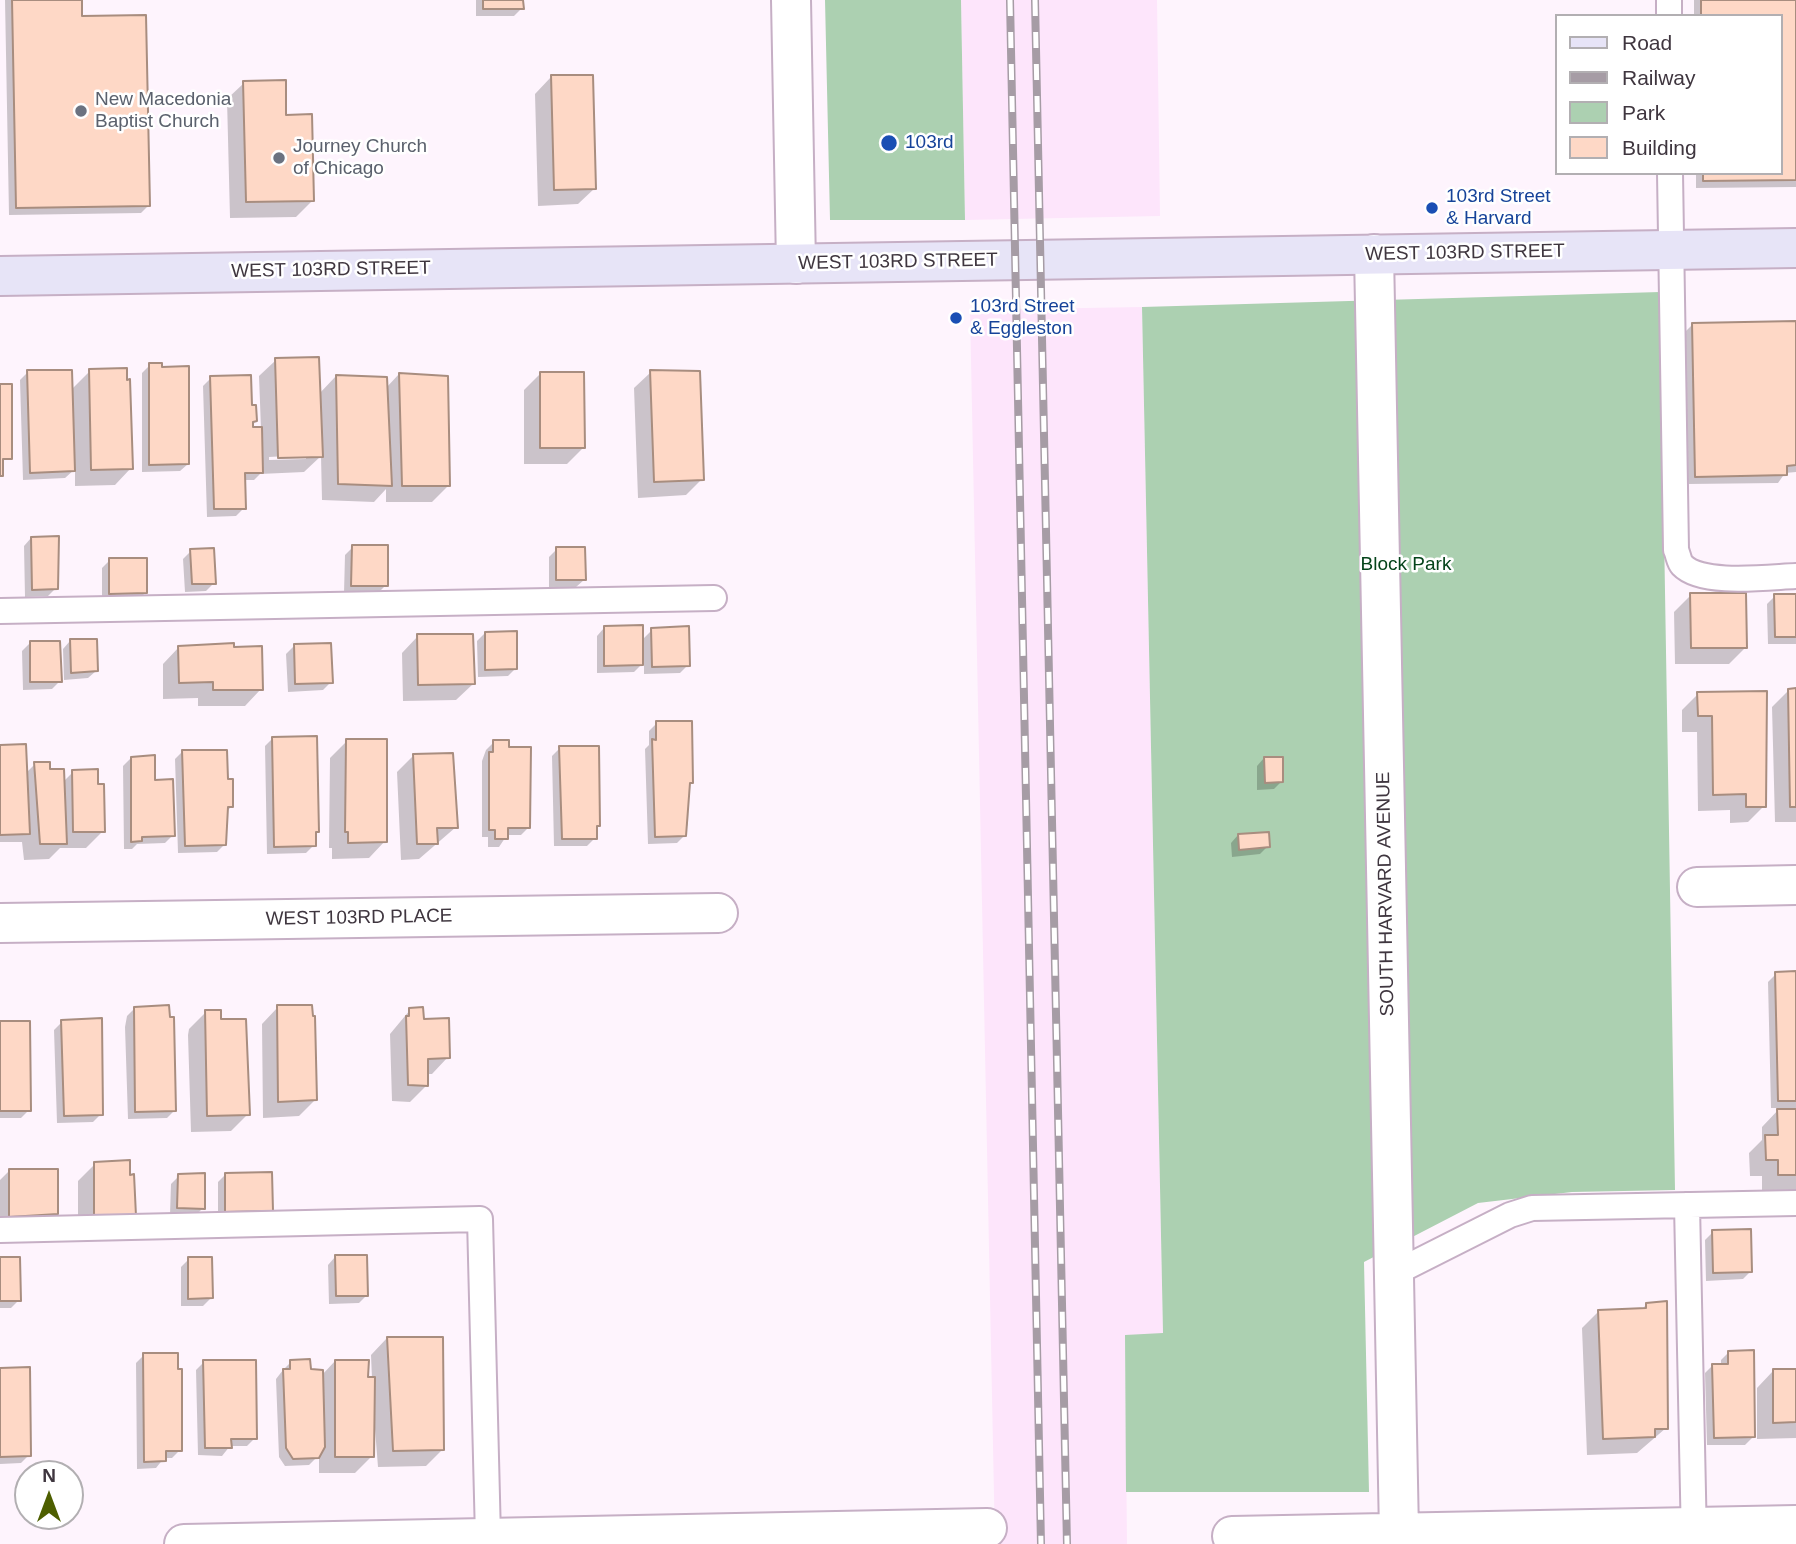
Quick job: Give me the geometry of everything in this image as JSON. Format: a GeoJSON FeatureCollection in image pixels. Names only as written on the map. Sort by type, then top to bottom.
{"type":"FeatureCollection","features":[{"type":"Feature","properties":{"kind":"main road","name":"WEST 103RD STREET"},"geometry":{"type":"LineString","coordinates":[[0,276],[1796,248]]}},
{"type":"Feature","properties":{"kind":"street"},"geometry":{"type":"LineString","coordinates":[[791,0],[796,264]]}},
{"type":"Feature","properties":{"kind":"street","name":"SOUTH HARVARD AVENUE"},"geometry":{"type":"LineString","coordinates":[[1374,254],[1399,1533]]}},
{"type":"Feature","properties":{"kind":"street"},"geometry":{"type":"LineString","coordinates":[[1697,887],[1796,886]]}},
{"type":"Feature","properties":{"kind":"street","name":"WEST 103RD PLACE"},"geometry":{"type":"LineString","coordinates":[[0,923],[718,913]]}},
{"type":"Feature","properties":{"kind":"street"},"geometry":{"type":"LineString","coordinates":[[1233,1536],[1399,1533],[1694,1536],[1796,1525]]}},
{"type":"Feature","properties":{"kind":"street"},"geometry":{"type":"LineString","coordinates":[[184,1544],[402,1542],[488,1537],[987,1528]]}},
{"type":"Feature","properties":{"kind":"lane"},"geometry":{"type":"LineString","coordinates":[[1670,175],[1676,550],[1681,564],[1695,573],[1718,578],[1796,576]]}},
{"type":"Feature","properties":{"kind":"lane"},"geometry":{"type":"LineString","coordinates":[[0,611],[714,598]]}},
{"type":"Feature","properties":{"kind":"lane"},"geometry":{"type":"LineString","coordinates":[[1393,1274],[1510,1215],[1532,1208],[1796,1203]]}},
{"type":"Feature","properties":{"kind":"lane"},"geometry":{"type":"LineString","coordinates":[[1687,1205],[1694,1536]]}},
{"type":"Feature","properties":{"kind":"lane"},"geometry":{"type":"LineString","coordinates":[[0,1230],[480,1219],[488,1537]]}},
{"type":"Feature","properties":{"kind":"shaded area"},"geometry":{"type":"Polygon","coordinates":[[[961,0],[1157,0],[1160,216],[965,220],[961,0]]]}},
{"type":"Feature","properties":{"kind":"shaded area"},"geometry":{"type":"Polygon","coordinates":[[[1142,307],[1163,1334],[1125,1336],[1127,1544],[995,1544],[970,310],[1142,307]]]}},
{"type":"Feature","properties":{"kind":"green space"},"geometry":{"type":"Polygon","coordinates":[[[825,0],[961,0],[965,220],[830,220],[825,0]]]}},
{"type":"Feature","properties":{"kind":"green space","name":"Block Park"},"geometry":{"type":"Polygon","coordinates":[[[1660,292],[1675,1190],[1572,1192],[1478,1203],[1364,1262],[1369,1492],[1126,1492],[1125,1335],[1163,1333],[1142,307],[1660,292]]]}},
{"type":"Feature","properties":{"kind":"building","name":"New Macedonia Baptist Church"},"geometry":{"type":"Polygon","coordinates":[[[12,0],[82,0],[82,16],[146,15],[150,206],[16,208],[12,0]]]}},
{"type":"Feature","properties":{"kind":"building"},"geometry":{"type":"Polygon","coordinates":[[[483,0],[523,0],[524,9],[483,9],[483,0]]]}},
{"type":"Feature","properties":{"kind":"building"},"geometry":{"type":"Polygon","coordinates":[[[1701,0],[1796,0],[1796,180],[1703,181],[1703,175],[1782,175],[1782,14],[1701,14],[1701,0]]]}},
{"type":"Feature","properties":{"kind":"building"},"geometry":{"type":"Polygon","coordinates":[[[551,75],[593,75],[596,189],[554,190],[551,75]]]}},
{"type":"Feature","properties":{"kind":"building","name":"Journey Church of Chicago"},"geometry":{"type":"Polygon","coordinates":[[[286,80],[286,115],[312,114],[314,201],[246,202],[243,81],[286,80]]]}},
{"type":"Feature","properties":{"kind":"building"},"geometry":{"type":"Polygon","coordinates":[[[1796,321],[1796,465],[1787,466],[1787,475],[1695,477],[1692,323],[1796,321]]]}},
{"type":"Feature","properties":{"kind":"building"},"geometry":{"type":"Polygon","coordinates":[[[319,357],[323,457],[278,458],[275,358],[319,357]]]}},
{"type":"Feature","properties":{"kind":"building"},"geometry":{"type":"Polygon","coordinates":[[[149,363],[162,363],[162,367],[189,366],[189,464],[149,465],[149,363]]]}},
{"type":"Feature","properties":{"kind":"building"},"geometry":{"type":"Polygon","coordinates":[[[127,368],[127,380],[130,379],[133,469],[91,470],[89,369],[127,368]]]}},
{"type":"Feature","properties":{"kind":"building"},"geometry":{"type":"Polygon","coordinates":[[[27,370],[72,370],[75,471],[30,473],[27,370]]]}},
{"type":"Feature","properties":{"kind":"building"},"geometry":{"type":"Polygon","coordinates":[[[650,370],[700,371],[704,480],[654,482],[650,370]]]}},
{"type":"Feature","properties":{"kind":"building"},"geometry":{"type":"Polygon","coordinates":[[[540,372],[584,372],[585,448],[540,448],[540,372]]]}},
{"type":"Feature","properties":{"kind":"building"},"geometry":{"type":"Polygon","coordinates":[[[399,373],[448,376],[450,486],[402,486],[399,373]]]}},
{"type":"Feature","properties":{"kind":"building"},"geometry":{"type":"Polygon","coordinates":[[[251,375],[252,405],[256,405],[257,421],[253,422],[253,427],[262,427],[263,473],[245,473],[246,509],[214,509],[210,376],[251,375]]]}},
{"type":"Feature","properties":{"kind":"building"},"geometry":{"type":"Polygon","coordinates":[[[336,375],[387,377],[392,486],[338,484],[336,375]]]}},
{"type":"Feature","properties":{"kind":"building"},"geometry":{"type":"Polygon","coordinates":[[[0,384],[12,384],[12,459],[3,459],[3,476],[0,476],[0,384]]]}},
{"type":"Feature","properties":{"kind":"building"},"geometry":{"type":"Polygon","coordinates":[[[59,536],[58,589],[32,590],[31,537],[59,536]]]}},
{"type":"Feature","properties":{"kind":"building"},"geometry":{"type":"Polygon","coordinates":[[[352,545],[388,545],[388,586],[351,586],[352,545]]]}},
{"type":"Feature","properties":{"kind":"building"},"geometry":{"type":"Polygon","coordinates":[[[556,547],[585,547],[586,580],[556,580],[556,547]]]}},
{"type":"Feature","properties":{"kind":"building"},"geometry":{"type":"Polygon","coordinates":[[[214,548],[216,584],[192,584],[190,549],[214,548]]]}},
{"type":"Feature","properties":{"kind":"building"},"geometry":{"type":"Polygon","coordinates":[[[109,558],[147,558],[147,593],[109,594],[109,558]]]}},
{"type":"Feature","properties":{"kind":"building"},"geometry":{"type":"Polygon","coordinates":[[[1690,593],[1746,593],[1747,648],[1691,648],[1690,593]]]}},
{"type":"Feature","properties":{"kind":"building"},"geometry":{"type":"Polygon","coordinates":[[[1774,594],[1796,594],[1796,637],[1775,637],[1774,594]]]}},
{"type":"Feature","properties":{"kind":"building"},"geometry":{"type":"Polygon","coordinates":[[[643,625],[643,665],[604,666],[604,626],[643,625]]]}},
{"type":"Feature","properties":{"kind":"building"},"geometry":{"type":"Polygon","coordinates":[[[689,626],[690,666],[652,667],[651,628],[689,626]]]}},
{"type":"Feature","properties":{"kind":"building"},"geometry":{"type":"Polygon","coordinates":[[[517,631],[517,669],[485,670],[485,632],[517,631]]]}},
{"type":"Feature","properties":{"kind":"building"},"geometry":{"type":"Polygon","coordinates":[[[417,634],[473,634],[475,684],[418,685],[417,634]]]}},
{"type":"Feature","properties":{"kind":"building"},"geometry":{"type":"Polygon","coordinates":[[[70,639],[97,639],[98,671],[71,673],[70,639]]]}},
{"type":"Feature","properties":{"kind":"building"},"geometry":{"type":"Polygon","coordinates":[[[30,641],[60,641],[62,682],[30,682],[30,641]]]}},
{"type":"Feature","properties":{"kind":"building"},"geometry":{"type":"Polygon","coordinates":[[[234,643],[234,647],[262,646],[263,690],[213,690],[213,682],[179,683],[178,646],[234,643]]]}},
{"type":"Feature","properties":{"kind":"building"},"geometry":{"type":"Polygon","coordinates":[[[331,643],[333,683],[295,684],[294,644],[331,643]]]}},
{"type":"Feature","properties":{"kind":"building"},"geometry":{"type":"Polygon","coordinates":[[[1796,688],[1796,807],[1790,807],[1788,689],[1796,688]]]}},
{"type":"Feature","properties":{"kind":"building"},"geometry":{"type":"Polygon","coordinates":[[[1767,691],[1766,807],[1746,807],[1746,794],[1713,795],[1712,716],[1698,716],[1697,692],[1767,691]]]}},
{"type":"Feature","properties":{"kind":"building"},"geometry":{"type":"Polygon","coordinates":[[[656,721],[692,721],[693,783],[690,783],[686,836],[655,837],[652,739],[656,740],[656,721]]]}},
{"type":"Feature","properties":{"kind":"building"},"geometry":{"type":"Polygon","coordinates":[[[317,736],[319,832],[316,832],[316,846],[274,847],[272,737],[317,736]]]}},
{"type":"Feature","properties":{"kind":"building"},"geometry":{"type":"Polygon","coordinates":[[[346,739],[387,739],[387,842],[348,843],[348,832],[345,832],[346,739]]]}},
{"type":"Feature","properties":{"kind":"building"},"geometry":{"type":"Polygon","coordinates":[[[493,740],[509,740],[509,747],[531,747],[530,828],[508,828],[508,839],[495,839],[495,830],[489,830],[489,752],[493,752],[493,740]]]}},
{"type":"Feature","properties":{"kind":"building"},"geometry":{"type":"Polygon","coordinates":[[[26,744],[30,834],[0,835],[0,745],[26,744]]]}},
{"type":"Feature","properties":{"kind":"building"},"geometry":{"type":"Polygon","coordinates":[[[559,746],[599,746],[600,826],[597,826],[597,839],[562,839],[559,746]]]}},
{"type":"Feature","properties":{"kind":"building"},"geometry":{"type":"Polygon","coordinates":[[[182,750],[227,750],[228,779],[233,779],[233,807],[228,807],[226,845],[185,846],[182,750]]]}},
{"type":"Feature","properties":{"kind":"building"},"geometry":{"type":"Polygon","coordinates":[[[453,753],[458,828],[437,828],[438,844],[417,844],[413,754],[453,753]]]}},
{"type":"Feature","properties":{"kind":"building"},"geometry":{"type":"Polygon","coordinates":[[[155,755],[155,780],[173,779],[175,836],[142,837],[142,841],[131,842],[131,757],[155,755]]]}},
{"type":"Feature","properties":{"kind":"building"},"geometry":{"type":"Polygon","coordinates":[[[1264,757],[1283,757],[1283,782],[1265,783],[1264,757]]]}},
{"type":"Feature","properties":{"kind":"building"},"geometry":{"type":"Polygon","coordinates":[[[34,762],[50,762],[50,769],[64,769],[67,844],[40,844],[34,762]]]}},
{"type":"Feature","properties":{"kind":"building"},"geometry":{"type":"Polygon","coordinates":[[[98,769],[98,784],[104,784],[105,832],[73,832],[72,770],[98,769]]]}},
{"type":"Feature","properties":{"kind":"building"},"geometry":{"type":"Polygon","coordinates":[[[1269,832],[1270,847],[1239,850],[1238,834],[1269,832]]]}},
{"type":"Feature","properties":{"kind":"building"},"geometry":{"type":"Polygon","coordinates":[[[1796,971],[1796,1101],[1778,1101],[1775,972],[1796,971]]]}},
{"type":"Feature","properties":{"kind":"building"},"geometry":{"type":"Polygon","coordinates":[[[169,1005],[170,1017],[174,1017],[176,1111],[135,1112],[134,1007],[169,1005]]]}},
{"type":"Feature","properties":{"kind":"building"},"geometry":{"type":"Polygon","coordinates":[[[277,1005],[312,1005],[315,1016],[317,1100],[278,1102],[277,1005]]]}},
{"type":"Feature","properties":{"kind":"building"},"geometry":{"type":"Polygon","coordinates":[[[423,1007],[424,1019],[449,1018],[450,1058],[428,1059],[428,1086],[408,1085],[406,1016],[409,1016],[409,1008],[423,1007]]]}},
{"type":"Feature","properties":{"kind":"building"},"geometry":{"type":"Polygon","coordinates":[[[205,1010],[221,1010],[221,1019],[246,1019],[250,1115],[207,1116],[205,1010]]]}},
{"type":"Feature","properties":{"kind":"building"},"geometry":{"type":"Polygon","coordinates":[[[102,1018],[103,1115],[64,1116],[61,1020],[102,1018]]]}},
{"type":"Feature","properties":{"kind":"building"},"geometry":{"type":"Polygon","coordinates":[[[0,1021],[30,1021],[31,1111],[0,1111],[0,1021]]]}},
{"type":"Feature","properties":{"kind":"building"},"geometry":{"type":"Polygon","coordinates":[[[1777,1109],[1796,1109],[1796,1175],[1778,1175],[1778,1160],[1766,1160],[1765,1135],[1778,1135],[1777,1109]]]}},
{"type":"Feature","properties":{"kind":"building"},"geometry":{"type":"Polygon","coordinates":[[[130,1160],[130,1175],[134,1174],[136,1216],[94,1217],[94,1162],[130,1160]]]}},
{"type":"Feature","properties":{"kind":"building"},"geometry":{"type":"Polygon","coordinates":[[[9,1169],[58,1169],[58,1214],[9,1217],[9,1169]]]}},
{"type":"Feature","properties":{"kind":"building"},"geometry":{"type":"Polygon","coordinates":[[[272,1172],[273,1211],[225,1212],[225,1173],[272,1172]]]}},
{"type":"Feature","properties":{"kind":"building"},"geometry":{"type":"Polygon","coordinates":[[[205,1173],[205,1209],[177,1208],[178,1174],[205,1173]]]}},
{"type":"Feature","properties":{"kind":"building"},"geometry":{"type":"Polygon","coordinates":[[[1751,1229],[1752,1272],[1713,1273],[1712,1230],[1751,1229]]]}},
{"type":"Feature","properties":{"kind":"building"},"geometry":{"type":"Polygon","coordinates":[[[335,1255],[367,1255],[368,1296],[336,1296],[335,1255]]]}},
{"type":"Feature","properties":{"kind":"building"},"geometry":{"type":"Polygon","coordinates":[[[0,1257],[20,1257],[21,1301],[0,1301],[0,1257]]]}},
{"type":"Feature","properties":{"kind":"building"},"geometry":{"type":"Polygon","coordinates":[[[188,1257],[212,1257],[213,1298],[188,1299],[188,1257]]]}},
{"type":"Feature","properties":{"kind":"building"},"geometry":{"type":"Polygon","coordinates":[[[1667,1301],[1668,1429],[1655,1429],[1655,1437],[1603,1439],[1598,1310],[1646,1308],[1646,1303],[1667,1301]]]}},
{"type":"Feature","properties":{"kind":"building"},"geometry":{"type":"Polygon","coordinates":[[[387,1337],[443,1337],[444,1450],[393,1451],[387,1337]]]}},
{"type":"Feature","properties":{"kind":"building"},"geometry":{"type":"Polygon","coordinates":[[[1754,1350],[1755,1437],[1714,1438],[1712,1364],[1728,1364],[1728,1351],[1754,1350]]]}},
{"type":"Feature","properties":{"kind":"building"},"geometry":{"type":"Polygon","coordinates":[[[143,1353],[178,1353],[178,1369],[182,1369],[182,1451],[166,1451],[166,1461],[144,1462],[143,1353]]]}},
{"type":"Feature","properties":{"kind":"building"},"geometry":{"type":"Polygon","coordinates":[[[310,1359],[311,1369],[323,1370],[325,1447],[319,1458],[293,1459],[286,1448],[283,1369],[290,1369],[290,1360],[310,1359]]]}},
{"type":"Feature","properties":{"kind":"building"},"geometry":{"type":"Polygon","coordinates":[[[203,1360],[256,1360],[257,1439],[231,1439],[232,1448],[205,1448],[203,1360]]]}},
{"type":"Feature","properties":{"kind":"building"},"geometry":{"type":"Polygon","coordinates":[[[335,1360],[369,1360],[368,1377],[375,1377],[374,1457],[335,1457],[335,1360]]]}},
{"type":"Feature","properties":{"kind":"building"},"geometry":{"type":"Polygon","coordinates":[[[30,1367],[31,1456],[0,1457],[0,1368],[30,1367]]]}},
{"type":"Feature","properties":{"kind":"building"},"geometry":{"type":"Polygon","coordinates":[[[1773,1369],[1796,1369],[1796,1422],[1773,1423],[1773,1369]]]}},
{"type":"Feature","properties":{"kind":"railway"},"geometry":{"type":"LineString","coordinates":[[1010,0],[1041,1544]]}},
{"type":"Feature","properties":{"kind":"railway"},"geometry":{"type":"LineString","coordinates":[[1035,0],[1067,1544]]}},
{"type":"Feature","properties":{"kind":"place","name":"New Macedonia Baptist Church"},"geometry":{"type":"Point","coordinates":[81,111]}},
{"type":"Feature","properties":{"kind":"place","name":"103rd"},"geometry":{"type":"Point","coordinates":[889,143]}},
{"type":"Feature","properties":{"kind":"place","name":"Journey Church of Chicago"},"geometry":{"type":"Point","coordinates":[279,158]}},
{"type":"Feature","properties":{"kind":"place","name":"103rd Street & Harvard"},"geometry":{"type":"Point","coordinates":[1432,208]}},
{"type":"Feature","properties":{"kind":"place","name":"103rd Street & Eggleston"},"geometry":{"type":"Point","coordinates":[956,318]}}]}
